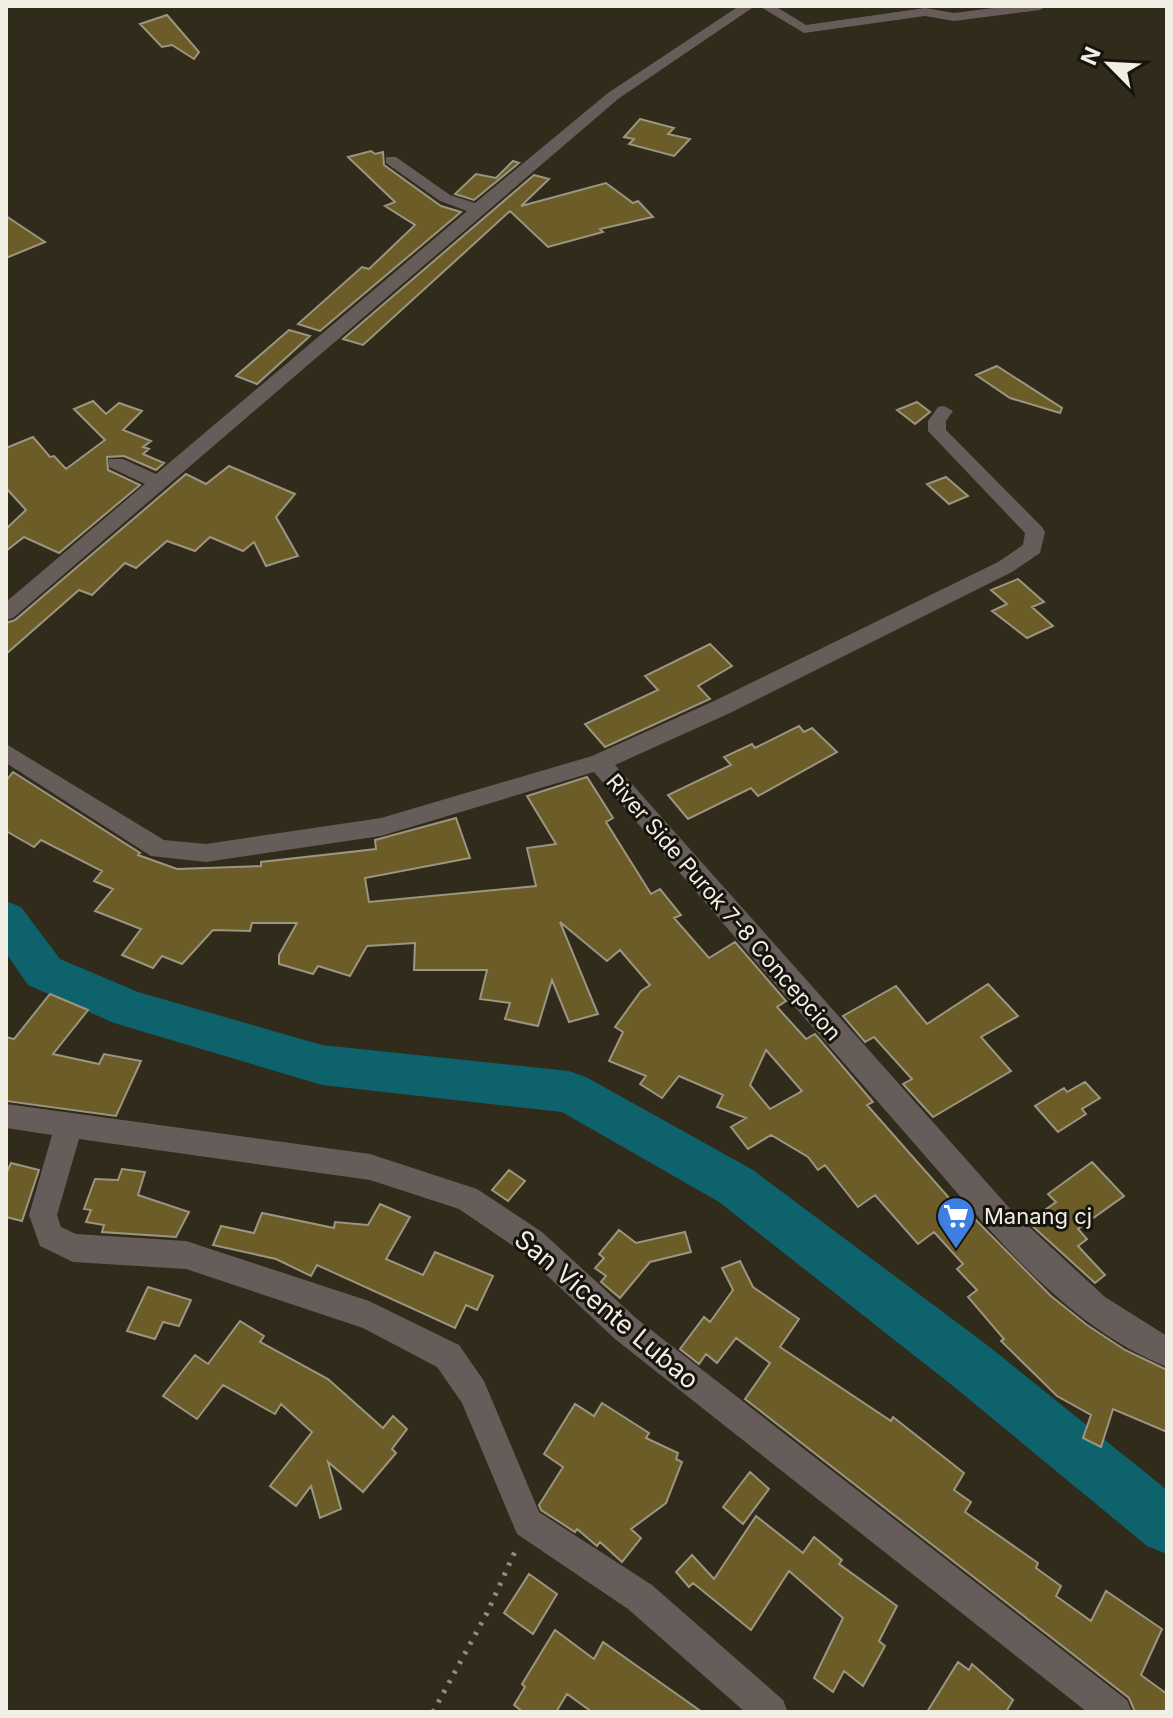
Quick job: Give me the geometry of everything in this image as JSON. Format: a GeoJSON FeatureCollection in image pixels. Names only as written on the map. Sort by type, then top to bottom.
{"type":"FeatureCollection","features":[{"type":"Feature","properties":{"kind":"street"},"geometry":{"type":"LineString","coordinates":[[6,613],[156,482],[613,96],[748,6]]}},
{"type":"Feature","properties":{"kind":"street"},"geometry":{"type":"LineString","coordinates":[[766,6],[804,29],[925,12],[954,17],[1040,6]]}},
{"type":"Feature","properties":{"kind":"street"},"geometry":{"type":"LineString","coordinates":[[391,160],[436,193],[477,209]]}},
{"type":"Feature","properties":{"kind":"street"},"geometry":{"type":"LineString","coordinates":[[599,762],[736,700],[1005,567],[1033,548],[1035,532],[937,431],[937,421],[944,411]]}},
{"type":"Feature","properties":{"kind":"street"},"geometry":{"type":"LineString","coordinates":[[116,463],[156,482]]}},
{"type":"Feature","properties":{"kind":"street","name":"River Side Purok 7-8 Concepcion"},"geometry":{"type":"LineString","coordinates":[[6,752],[159,849],[206,853],[381,827],[599,762],[799,996],[1062,1285],[1136,1338],[1167,1352]]}},
{"type":"Feature","properties":{"kind":"street","name":"San Vicente Lubao"},"geometry":{"type":"LineString","coordinates":[[6,1116],[370,1167],[467,1198],[532,1242],[626,1329],[1115,1712]]}},
{"type":"Feature","properties":{"kind":"street"},"geometry":{"type":"LineString","coordinates":[[69,1125],[43,1215],[50,1236],[73,1248],[186,1255],[369,1316],[448,1356],[473,1392],[528,1523],[640,1597],[771,1712]]}},
{"type":"Feature","properties":{"kind":"path"},"geometry":{"type":"LineString","coordinates":[[433,1712],[487,1613],[528,1523]]}},
{"type":"Feature","properties":{"kind":"building"},"geometry":{"type":"Polygon","coordinates":[[[167,15],[199,52],[194,59],[172,45],[162,47],[140,24],[167,15]]]}},
{"type":"Feature","properties":{"kind":"building"},"geometry":{"type":"Polygon","coordinates":[[[640,119],[674,128],[668,134],[690,139],[674,156],[629,144],[634,139],[624,137],[640,119]]]}},
{"type":"Feature","properties":{"kind":"building"},"geometry":{"type":"Polygon","coordinates":[[[371,151],[375,154],[383,152],[384,165],[441,206],[461,212],[320,331],[298,324],[362,267],[369,269],[415,225],[385,206],[395,202],[348,157],[371,151]]]}},
{"type":"Feature","properties":{"kind":"building"},"geometry":{"type":"Polygon","coordinates":[[[513,161],[519,163],[474,200],[455,194],[476,174],[496,178],[513,161]]]}},
{"type":"Feature","properties":{"kind":"building"},"geometry":{"type":"Polygon","coordinates":[[[534,175],[549,179],[521,206],[606,183],[633,203],[638,201],[653,217],[600,229],[603,232],[548,247],[510,211],[363,345],[343,339],[534,175]]]}},
{"type":"Feature","properties":{"kind":"building"},"geometry":{"type":"Polygon","coordinates":[[[6,216],[45,242],[6,258],[6,216]]]}},
{"type":"Feature","properties":{"kind":"building"},"geometry":{"type":"Polygon","coordinates":[[[289,330],[310,336],[257,384],[236,376],[289,330]]]}},
{"type":"Feature","properties":{"kind":"building"},"geometry":{"type":"Polygon","coordinates":[[[997,366],[1062,408],[1060,413],[1010,398],[976,375],[997,366]]]}},
{"type":"Feature","properties":{"kind":"building"},"geometry":{"type":"Polygon","coordinates":[[[93,401],[106,414],[119,403],[142,411],[123,430],[151,441],[143,447],[149,449],[143,454],[164,463],[156,470],[124,456],[107,457],[108,470],[140,485],[59,553],[24,537],[6,551],[6,529],[26,510],[6,488],[6,448],[33,437],[50,457],[54,456],[66,469],[105,440],[74,409],[93,401]]]}},
{"type":"Feature","properties":{"kind":"building"},"geometry":{"type":"Polygon","coordinates":[[[917,402],[930,412],[915,424],[897,410],[917,402]]]}},
{"type":"Feature","properties":{"kind":"building"},"geometry":{"type":"Polygon","coordinates":[[[229,466],[295,494],[276,517],[298,556],[266,566],[254,542],[243,551],[210,537],[195,551],[167,541],[136,568],[125,563],[92,595],[79,590],[6,654],[6,623],[15,620],[186,474],[206,484],[229,466]]]}},
{"type":"Feature","properties":{"kind":"building"},"geometry":{"type":"Polygon","coordinates":[[[946,477],[968,496],[949,504],[927,484],[946,477]]]}},
{"type":"Feature","properties":{"kind":"building"},"geometry":{"type":"Polygon","coordinates":[[[1018,579],[1044,602],[1032,607],[1053,626],[1027,638],[992,611],[1007,604],[991,590],[1018,579]]]}},
{"type":"Feature","properties":{"kind":"building"},"geometry":{"type":"Polygon","coordinates":[[[710,644],[732,666],[698,686],[710,699],[605,747],[585,724],[658,690],[645,676],[710,644]]]}},
{"type":"Feature","properties":{"kind":"building"},"geometry":{"type":"Polygon","coordinates":[[[799,726],[804,732],[812,728],[837,752],[758,796],[751,788],[688,819],[668,795],[731,765],[724,757],[752,744],[755,748],[799,726]]]}},
{"type":"Feature","properties":{"kind":"building"},"geometry":{"type":"Polygon","coordinates":[[[13,772],[140,853],[138,855],[177,869],[261,866],[261,862],[376,849],[375,840],[456,818],[470,858],[365,878],[369,902],[536,886],[527,848],[556,844],[527,796],[587,777],[613,818],[606,822],[651,894],[660,889],[681,915],[674,918],[709,958],[735,942],[786,1001],[777,1007],[806,1039],[815,1034],[873,1102],[867,1105],[964,1215],[968,1212],[1051,1296],[1087,1325],[1125,1350],[1167,1370],[1167,1432],[1113,1409],[1101,1447],[1083,1438],[1091,1415],[1057,1396],[1001,1341],[1004,1339],[968,1297],[977,1290],[957,1269],[963,1264],[934,1232],[918,1244],[875,1195],[858,1207],[825,1165],[818,1170],[808,1157],[771,1135],[748,1149],[731,1127],[746,1118],[717,1107],[723,1095],[679,1076],[662,1098],[640,1084],[646,1076],[609,1061],[623,1032],[615,1027],[641,991],[650,985],[620,950],[607,961],[560,922],[598,1014],[569,1022],[552,980],[538,1026],[505,1019],[510,1003],[480,999],[487,970],[414,970],[415,943],[367,946],[350,976],[318,966],[313,974],[279,964],[279,955],[297,923],[252,923],[250,931],[213,930],[182,964],[162,956],[153,968],[122,955],[141,929],[95,911],[113,889],[94,881],[102,871],[41,840],[34,847],[6,831],[6,781],[13,772]],[[766,1050],[750,1085],[770,1109],[802,1091],[766,1050]]]}},
{"type":"Feature","properties":{"kind":"building"},"geometry":{"type":"Polygon","coordinates":[[[988,984],[1018,1016],[981,1037],[1011,1071],[933,1117],[903,1084],[912,1079],[874,1037],[865,1042],[843,1016],[896,986],[927,1024],[988,984]]]}},
{"type":"Feature","properties":{"kind":"building"},"geometry":{"type":"Polygon","coordinates":[[[50,994],[88,1010],[53,1054],[99,1064],[104,1054],[141,1061],[116,1116],[6,1101],[6,1037],[14,1039],[50,994]]]}},
{"type":"Feature","properties":{"kind":"building"},"geometry":{"type":"Polygon","coordinates":[[[1085,1082],[1100,1098],[1082,1109],[1086,1114],[1058,1132],[1035,1106],[1064,1088],[1067,1092],[1085,1082]]]}},
{"type":"Feature","properties":{"kind":"building"},"geometry":{"type":"Polygon","coordinates":[[[1092,1162],[1124,1196],[1078,1229],[1087,1239],[1078,1246],[1105,1275],[1095,1283],[1028,1222],[1056,1202],[1048,1194],[1092,1162]]]}},
{"type":"Feature","properties":{"kind":"building"},"geometry":{"type":"Polygon","coordinates":[[[11,1163],[39,1170],[22,1221],[6,1217],[6,1174],[11,1163]]]}},
{"type":"Feature","properties":{"kind":"building"},"geometry":{"type":"Polygon","coordinates":[[[122,1169],[145,1172],[138,1195],[189,1212],[176,1237],[102,1232],[104,1225],[86,1222],[91,1210],[84,1209],[95,1179],[118,1180],[122,1169]]]}},
{"type":"Feature","properties":{"kind":"building"},"geometry":{"type":"Polygon","coordinates":[[[509,1170],[525,1181],[508,1201],[492,1190],[509,1170]]]}},
{"type":"Feature","properties":{"kind":"building"},"geometry":{"type":"Polygon","coordinates":[[[380,1204],[410,1217],[386,1259],[423,1275],[435,1252],[493,1276],[477,1310],[466,1305],[455,1328],[317,1265],[311,1276],[276,1259],[213,1245],[221,1226],[254,1233],[262,1213],[334,1228],[335,1222],[368,1225],[380,1204]]]}},
{"type":"Feature","properties":{"kind":"building"},"geometry":{"type":"Polygon","coordinates":[[[619,1230],[636,1243],[685,1232],[691,1252],[650,1262],[620,1298],[601,1282],[606,1276],[595,1268],[604,1258],[599,1254],[619,1230]]]}},
{"type":"Feature","properties":{"kind":"building"},"geometry":{"type":"Polygon","coordinates":[[[740,1261],[753,1287],[799,1319],[780,1347],[891,1421],[893,1417],[964,1473],[954,1490],[971,1502],[965,1512],[1038,1563],[1036,1568],[1061,1586],[1056,1596],[1091,1621],[1106,1591],[1162,1629],[1141,1675],[1167,1694],[1167,1712],[1135,1712],[1129,1698],[745,1399],[770,1363],[736,1338],[717,1363],[706,1354],[699,1364],[680,1349],[704,1317],[710,1322],[733,1290],[722,1268],[740,1261]]]}},
{"type":"Feature","properties":{"kind":"building"},"geometry":{"type":"Polygon","coordinates":[[[148,1287],[191,1300],[179,1326],[163,1322],[155,1339],[127,1331],[148,1287]]]}},
{"type":"Feature","properties":{"kind":"building"},"geometry":{"type":"Polygon","coordinates":[[[240,1321],[264,1336],[260,1342],[328,1379],[383,1428],[393,1416],[407,1429],[392,1449],[396,1453],[363,1492],[328,1462],[341,1509],[320,1518],[311,1486],[296,1506],[270,1486],[312,1432],[281,1404],[275,1414],[223,1385],[197,1419],[163,1396],[195,1355],[208,1364],[240,1321]]]}},
{"type":"Feature","properties":{"kind":"building"},"geometry":{"type":"Polygon","coordinates":[[[602,1403],[649,1433],[646,1438],[678,1453],[676,1459],[682,1462],[666,1503],[631,1529],[641,1538],[622,1562],[600,1542],[597,1546],[577,1529],[575,1532],[541,1510],[539,1505],[563,1467],[544,1454],[575,1404],[594,1416],[602,1403]]]}},
{"type":"Feature","properties":{"kind":"building"},"geometry":{"type":"Polygon","coordinates":[[[750,1472],[769,1489],[743,1524],[723,1507],[750,1472]]]}},
{"type":"Feature","properties":{"kind":"building"},"geometry":{"type":"Polygon","coordinates":[[[756,1516],[803,1553],[814,1537],[842,1560],[839,1564],[897,1606],[879,1641],[885,1646],[863,1686],[844,1671],[833,1692],[814,1678],[843,1618],[789,1571],[751,1630],[693,1583],[689,1587],[676,1572],[692,1555],[714,1579],[756,1516]]]}},
{"type":"Feature","properties":{"kind":"building"},"geometry":{"type":"Polygon","coordinates":[[[529,1574],[557,1594],[533,1634],[504,1613],[529,1574]]]}},
{"type":"Feature","properties":{"kind":"building"},"geometry":{"type":"Polygon","coordinates":[[[555,1630],[594,1659],[603,1642],[702,1712],[592,1712],[567,1694],[556,1712],[523,1712],[514,1705],[525,1687],[522,1684],[555,1630]]]}},
{"type":"Feature","properties":{"kind":"building"},"geometry":{"type":"Polygon","coordinates":[[[958,1662],[969,1670],[972,1664],[1013,1700],[1006,1712],[927,1712],[958,1662]]]}},
{"type":"Feature","properties":{"kind":"waterway"},"geometry":{"type":"LineString","coordinates":[[6,919],[44,972],[130,1009],[322,1065],[569,1092],[736,1186],[972,1367],[1167,1526]]}},
{"type":"Feature","properties":{"kind":"place","name":"Manang cj"},"geometry":{"type":"Point","coordinates":[956,1250]}}]}
